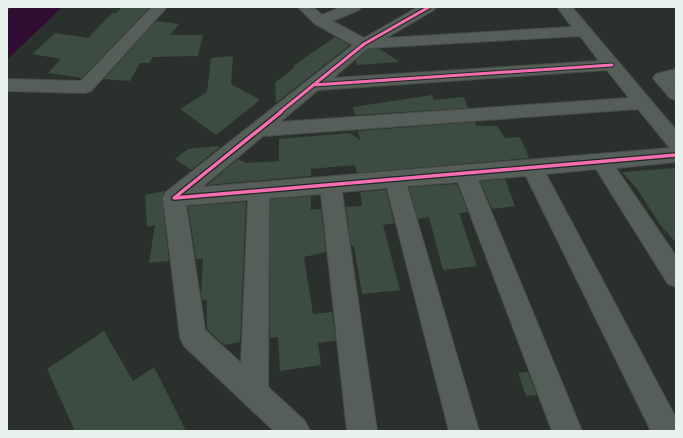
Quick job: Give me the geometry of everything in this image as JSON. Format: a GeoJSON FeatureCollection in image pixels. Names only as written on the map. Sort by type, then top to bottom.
{"type":"FeatureCollection","features":[{"type":"Feature","properties":{"kind":"street"},"geometry":{"type":"LineString","coordinates":[[7,85],[85,87],[160,7]]}},
{"type":"Feature","properties":{"kind":"street"},"geometry":{"type":"LineString","coordinates":[[305,7],[320,21],[364,44],[584,31]]}},
{"type":"Feature","properties":{"kind":"street"},"geometry":{"type":"LineString","coordinates":[[320,21],[354,7]]}},
{"type":"Feature","properties":{"kind":"street"},"geometry":{"type":"LineString","coordinates":[[174,198],[364,44],[429,7]]}},
{"type":"Feature","properties":{"kind":"street"},"geometry":{"type":"LineString","coordinates":[[564,7],[676,142]]}},
{"type":"Feature","properties":{"kind":"street"},"geometry":{"type":"LineString","coordinates":[[314,85],[612,65]]}},
{"type":"Feature","properties":{"kind":"street"},"geometry":{"type":"LineString","coordinates":[[676,74],[662,78],[676,94]]}},
{"type":"Feature","properties":{"kind":"street"},"geometry":{"type":"LineString","coordinates":[[258,130],[644,103]]}},
{"type":"Feature","properties":{"kind":"street"},"geometry":{"type":"LineString","coordinates":[[174,198],[676,155]]}},
{"type":"Feature","properties":{"kind":"street"},"geometry":{"type":"LineString","coordinates":[[601,161],[676,276]]}},
{"type":"Feature","properties":{"kind":"street"},"geometry":{"type":"LineString","coordinates":[[532,167],[667,431]]}},
{"type":"Feature","properties":{"kind":"street"},"geometry":{"type":"LineString","coordinates":[[465,173],[566,431]]}},
{"type":"Feature","properties":{"kind":"street"},"geometry":{"type":"LineString","coordinates":[[395,179],[464,431]]}},
{"type":"Feature","properties":{"kind":"street"},"geometry":{"type":"LineString","coordinates":[[330,184],[362,431]]}},
{"type":"Feature","properties":{"kind":"street"},"geometry":{"type":"LineString","coordinates":[[254,392],[259,190]]}},
{"type":"Feature","properties":{"kind":"street"},"geometry":{"type":"LineString","coordinates":[[174,198],[193,337],[296,431]]}},
{"type":"Feature","properties":{"kind":"shaded area"},"geometry":{"type":"Polygon","coordinates":[[[13,7],[62,7],[7,60],[7,12],[13,7]]]}},
{"type":"Feature","properties":{"kind":"building"},"geometry":{"type":"Polygon","coordinates":[[[122,7],[150,7],[82,78],[48,73],[61,59],[32,54],[55,33],[88,38],[112,13],[116,13],[122,7]]]}},
{"type":"Feature","properties":{"kind":"building"},"geometry":{"type":"Polygon","coordinates":[[[156,21],[179,24],[170,35],[203,35],[198,56],[153,57],[149,63],[140,63],[130,81],[104,79],[156,21]]]}},
{"type":"Feature","properties":{"kind":"building"},"geometry":{"type":"Polygon","coordinates":[[[335,37],[350,45],[276,103],[275,83],[295,67],[293,66],[335,37]]]}},
{"type":"Feature","properties":{"kind":"building"},"geometry":{"type":"Polygon","coordinates":[[[369,49],[380,49],[400,62],[357,65],[356,60],[369,49]]]}},
{"type":"Feature","properties":{"kind":"building"},"geometry":{"type":"Polygon","coordinates":[[[233,56],[231,84],[260,100],[216,135],[180,109],[207,92],[211,58],[233,56]]]}},
{"type":"Feature","properties":{"kind":"building"},"geometry":{"type":"Polygon","coordinates":[[[432,95],[434,100],[464,97],[468,108],[355,115],[353,107],[432,95]]]}},
{"type":"Feature","properties":{"kind":"building"},"geometry":{"type":"Polygon","coordinates":[[[475,122],[476,126],[497,126],[505,138],[520,137],[529,158],[357,173],[355,165],[311,169],[311,176],[207,185],[238,159],[246,163],[279,161],[279,139],[350,133],[360,140],[358,131],[475,122]]]}},
{"type":"Feature","properties":{"kind":"building"},"geometry":{"type":"Polygon","coordinates":[[[220,147],[191,170],[175,159],[188,149],[220,147]]]}},
{"type":"Feature","properties":{"kind":"building"},"geometry":{"type":"Polygon","coordinates":[[[676,168],[676,243],[659,223],[638,190],[622,172],[676,168]]]}},
{"type":"Feature","properties":{"kind":"building"},"geometry":{"type":"Polygon","coordinates":[[[505,179],[515,206],[492,209],[480,181],[505,179]]]}},
{"type":"Feature","properties":{"kind":"building"},"geometry":{"type":"Polygon","coordinates":[[[457,184],[468,212],[459,213],[477,266],[443,270],[429,217],[418,219],[409,187],[457,184]]]}},
{"type":"Feature","properties":{"kind":"building"},"geometry":{"type":"Polygon","coordinates":[[[386,190],[394,223],[383,225],[400,290],[362,294],[354,246],[351,246],[346,207],[362,206],[360,192],[386,190]]]}},
{"type":"Feature","properties":{"kind":"building"},"geometry":{"type":"Polygon","coordinates":[[[165,191],[162,198],[169,261],[149,263],[155,225],[147,227],[145,195],[165,191]]]}},
{"type":"Feature","properties":{"kind":"building"},"geometry":{"type":"Polygon","coordinates":[[[311,196],[311,210],[321,209],[326,252],[304,257],[313,314],[332,312],[336,341],[318,343],[321,365],[280,371],[278,337],[270,338],[270,199],[311,196]]]}},
{"type":"Feature","properties":{"kind":"building"},"geometry":{"type":"Polygon","coordinates":[[[246,202],[240,342],[224,345],[207,329],[207,300],[202,300],[201,296],[203,259],[196,259],[188,206],[246,202]]]}},
{"type":"Feature","properties":{"kind":"building"},"geometry":{"type":"Polygon","coordinates":[[[104,331],[133,381],[154,367],[186,431],[75,431],[47,369],[104,331]]]}},
{"type":"Feature","properties":{"kind":"building"},"geometry":{"type":"Polygon","coordinates":[[[528,372],[537,395],[526,396],[518,373],[528,372]]]}},
{"type":"Feature","properties":{"kind":"cycle path"},"geometry":{"type":"LineString","coordinates":[[429,7],[364,44],[174,198],[676,155]]}},
{"type":"Feature","properties":{"kind":"cycle path"},"geometry":{"type":"LineString","coordinates":[[313,85],[612,65]]}}]}
